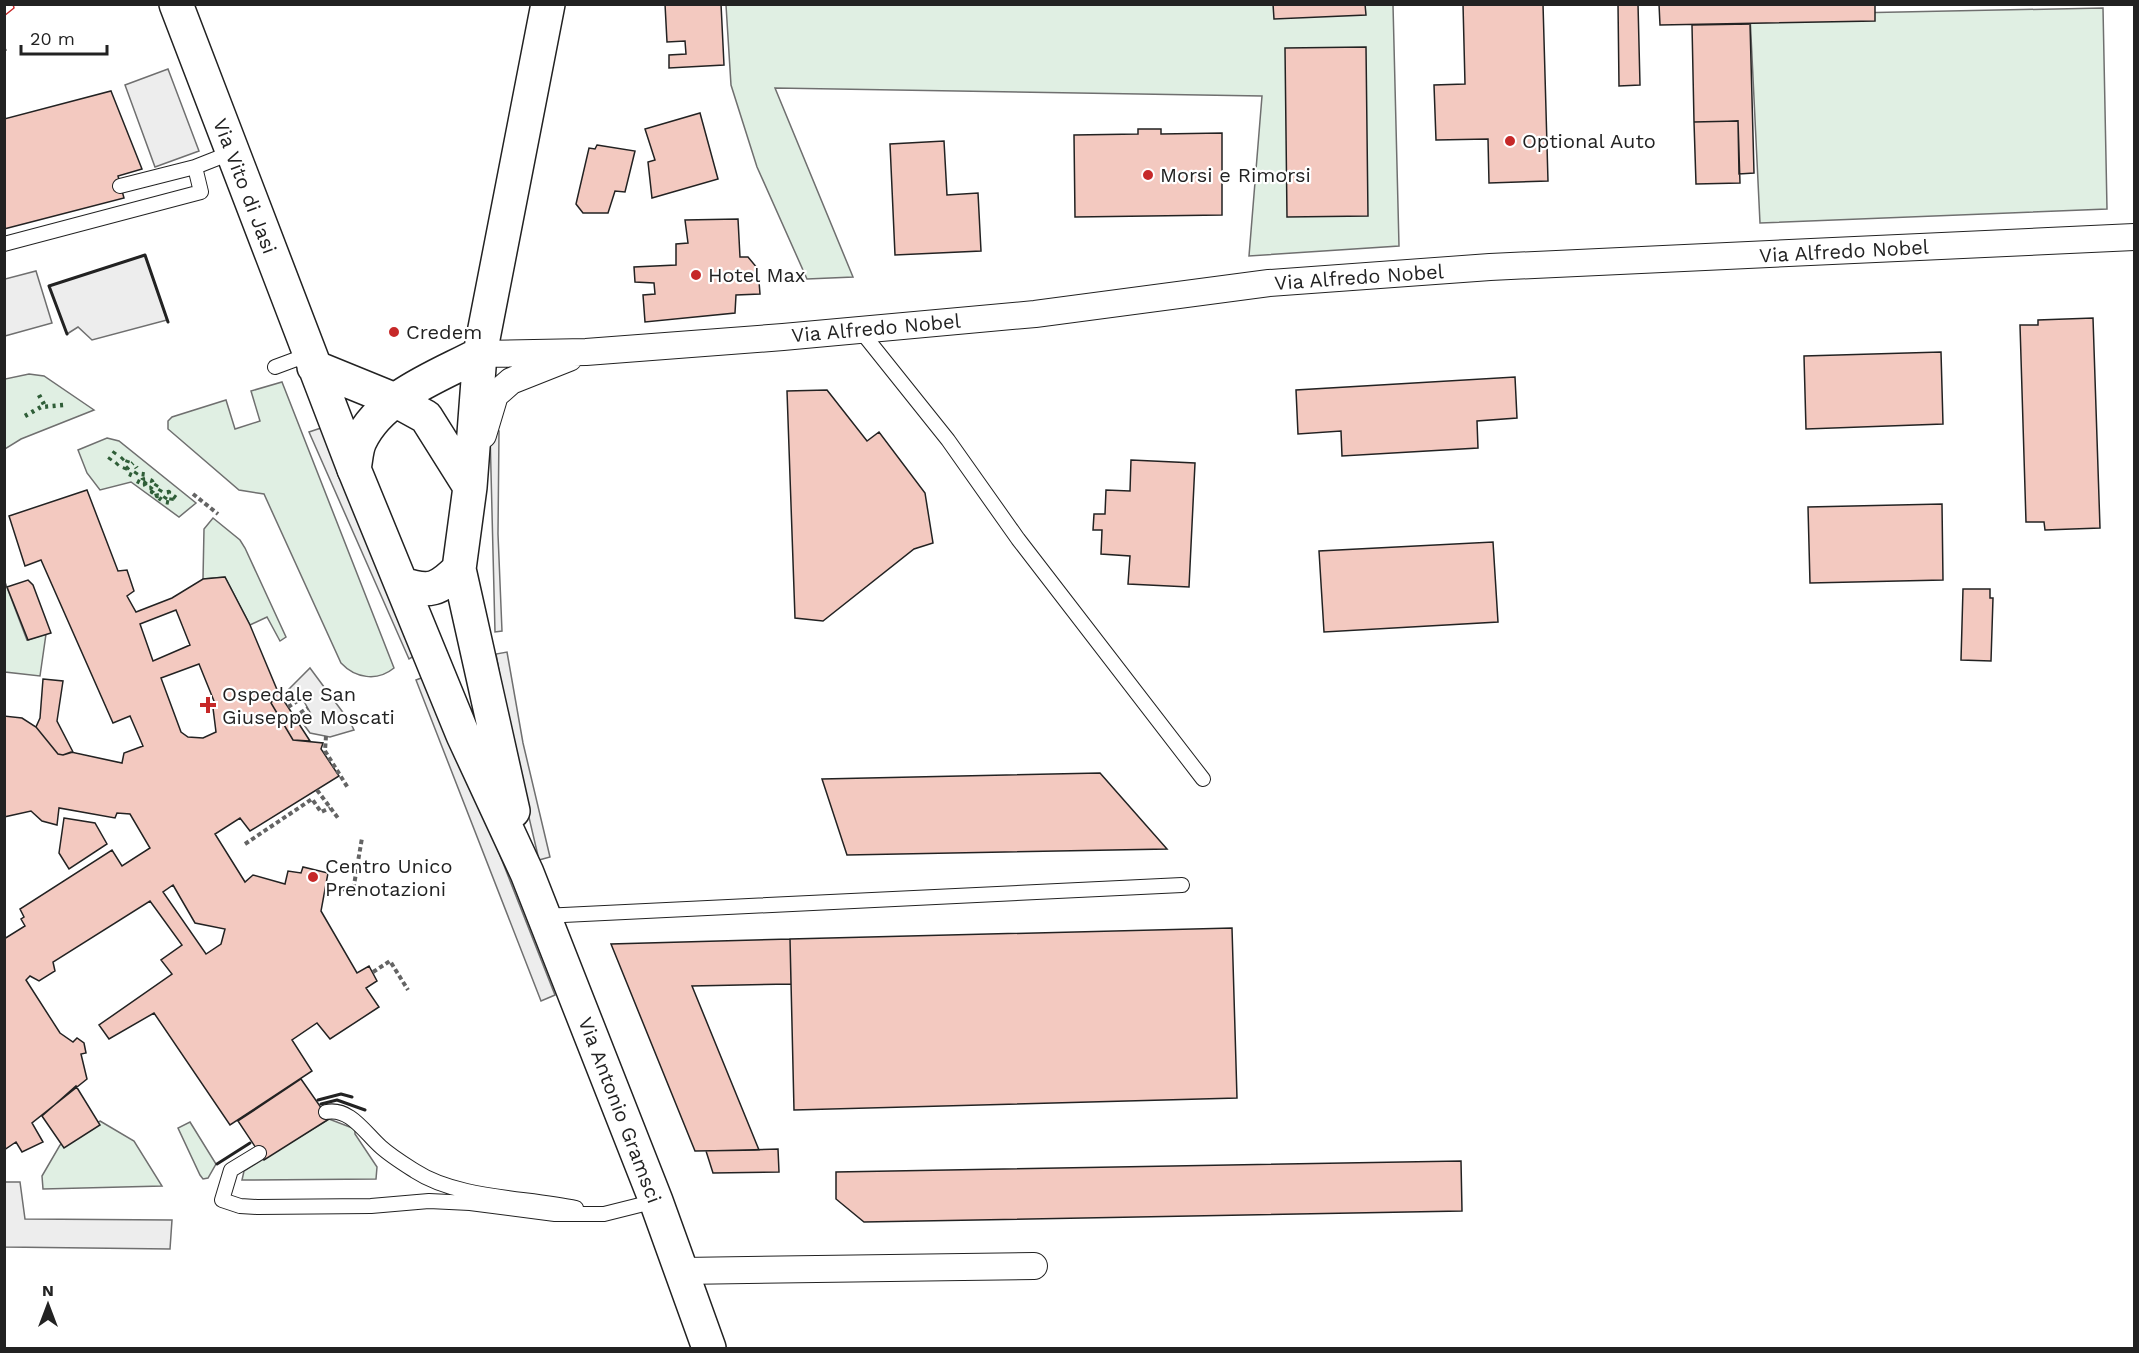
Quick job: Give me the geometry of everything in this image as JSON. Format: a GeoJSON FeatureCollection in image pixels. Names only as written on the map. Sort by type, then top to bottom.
{"type":"FeatureCollection","features":[{"type":"Feature","properties":{"kind":"main road","name":"Via Antonio Gramsci"},"geometry":{"type":"LineString","coordinates":[[526,873],[459,570],[470,487],[480,354],[548,4]]}},
{"type":"Feature","properties":{"kind":"main road","name":"Via Vito di Jasi"},"geometry":{"type":"LineString","coordinates":[[183,9],[233,152],[354,469]]}},
{"type":"Feature","properties":{"kind":"main road"},"geometry":{"type":"LineString","coordinates":[[354,469],[359,443],[373,421],[395,400],[480,354]]}},
{"type":"Feature","properties":{"kind":"main road"},"geometry":{"type":"LineString","coordinates":[[312,361],[426,417],[470,487]]}},
{"type":"Feature","properties":{"kind":"main road","name":"Via Antonio Gramsci"},"geometry":{"type":"LineString","coordinates":[[354,469],[463,735],[526,873],[656,1201],[709,1348]]}},
{"type":"Feature","properties":{"kind":"main road"},"geometry":{"type":"LineString","coordinates":[[402,584],[423,591],[444,585],[459,570]]}},
{"type":"Feature","properties":{"kind":"street","name":"Via Alfredo Nobel"},"geometry":{"type":"LineString","coordinates":[[480,354],[586,351],[860,330],[1035,314],[1269,283],[1490,267],[2134,237]]}},
{"type":"Feature","properties":{"kind":"street","name":"Via Alfredo Nobel"},"geometry":{"type":"LineString","coordinates":[[470,487],[495,395],[511,381],[586,351]]}},
{"type":"Feature","properties":{"kind":"street"},"geometry":{"type":"LineString","coordinates":[[682,1271],[1034,1266]]}},
{"type":"Feature","properties":{"kind":"lane"},"geometry":{"type":"LineString","coordinates":[[120,186],[195,167],[233,152]]}},
{"type":"Feature","properties":{"kind":"lane"},"geometry":{"type":"LineString","coordinates":[[4,244],[201,192],[195,167]]}},
{"type":"Feature","properties":{"kind":"lane"},"geometry":{"type":"LineString","coordinates":[[860,330],[948,440],[1018,539],[1203,779]]}},
{"type":"Feature","properties":{"kind":"lane"},"geometry":{"type":"LineString","coordinates":[[275,367],[312,361]]}},
{"type":"Feature","properties":{"kind":"lane"},"geometry":{"type":"LineString","coordinates":[[543,916],[1182,885]]}},
{"type":"Feature","properties":{"kind":"lane"},"geometry":{"type":"LineString","coordinates":[[326,1112],[334,1110],[356,1121],[382,1148],[417,1173],[448,1187],[604,1214]]}},
{"type":"Feature","properties":{"kind":"lane"},"geometry":{"type":"LineString","coordinates":[[259,1153],[231,1170],[222,1200],[240,1206],[256,1207],[371,1206],[429,1201],[470,1203],[555,1214],[604,1214],[656,1201]]}},
{"type":"Feature","properties":{"kind":"path"},"geometry":{"type":"LineString","coordinates":[[193,494],[218,514]]}},
{"type":"Feature","properties":{"kind":"path"},"geometry":{"type":"LineString","coordinates":[[288,707],[302,698]]}},
{"type":"Feature","properties":{"kind":"path"},"geometry":{"type":"LineString","coordinates":[[294,717],[308,708]]}},
{"type":"Feature","properties":{"kind":"path"},"geometry":{"type":"LineString","coordinates":[[326,736],[325,751],[348,788]]}},
{"type":"Feature","properties":{"kind":"path"},"geometry":{"type":"LineString","coordinates":[[317,790],[338,818]]}},
{"type":"Feature","properties":{"kind":"path"},"geometry":{"type":"LineString","coordinates":[[245,844],[312,799],[321,812],[330,808]]}},
{"type":"Feature","properties":{"kind":"path"},"geometry":{"type":"LineString","coordinates":[[326,886],[353,891],[362,838]]}},
{"type":"Feature","properties":{"kind":"path"},"geometry":{"type":"LineString","coordinates":[[372,972],[390,961],[408,990]]}},
{"type":"Feature","properties":{"kind":"green space"},"geometry":{"type":"Polygon","coordinates":[[[726,5],[1393,5],[1399,246],[1249,256],[1262,96],[775,88],[853,277],[807,279],[757,167],[731,85],[726,5]]]}},
{"type":"Feature","properties":{"kind":"green space"},"geometry":{"type":"Polygon","coordinates":[[[2103,8],[2107,209],[1760,223],[1750,15],[2103,8]]]}},
{"type":"Feature","properties":{"kind":"green space"},"geometry":{"type":"Polygon","coordinates":[[[29,374],[44,376],[94,410],[21,439],[5,449],[5,379],[29,374]]]}},
{"type":"Feature","properties":{"kind":"green space"},"geometry":{"type":"Polygon","coordinates":[[[282,382],[394,668],[381,675],[373,677],[359,675],[341,663],[264,494],[239,490],[168,429],[168,421],[172,417],[226,400],[235,429],[260,421],[251,391],[282,382]]]}},
{"type":"Feature","properties":{"kind":"green space"},"geometry":{"type":"Polygon","coordinates":[[[107,438],[119,441],[196,503],[179,517],[131,482],[100,490],[87,473],[78,450],[107,438]]]}},
{"type":"Feature","properties":{"kind":"green space"},"geometry":{"type":"Polygon","coordinates":[[[213,518],[240,540],[245,548],[286,637],[280,641],[267,617],[250,625],[225,577],[203,579],[204,529],[213,518]]]}},
{"type":"Feature","properties":{"kind":"green space"},"geometry":{"type":"Polygon","coordinates":[[[5,582],[27,640],[46,634],[40,676],[5,672],[5,582]]]}},
{"type":"Feature","properties":{"kind":"green space"},"geometry":{"type":"Polygon","coordinates":[[[329,1119],[355,1129],[355,1134],[377,1167],[376,1179],[242,1180],[244,1171],[329,1119]]]}},
{"type":"Feature","properties":{"kind":"green space"},"geometry":{"type":"Polygon","coordinates":[[[100,1121],[134,1141],[162,1186],[43,1189],[42,1176],[60,1145],[100,1121]]]}},
{"type":"Feature","properties":{"kind":"green space"},"geometry":{"type":"Polygon","coordinates":[[[190,1122],[216,1164],[208,1178],[203,1179],[200,1175],[178,1128],[190,1122]]]}},
{"type":"Feature","properties":{"kind":"shaded area"},"geometry":{"type":"Polygon","coordinates":[[[168,69],[199,151],[155,167],[125,85],[168,69]]]}},
{"type":"Feature","properties":{"kind":"shaded area"},"geometry":{"type":"Polygon","coordinates":[[[145,255],[167,320],[92,340],[78,327],[67,334],[49,286],[145,255]]]}},
{"type":"Feature","properties":{"kind":"shaded area"},"geometry":{"type":"Polygon","coordinates":[[[36,271],[52,323],[5,336],[5,279],[36,271]]]}},
{"type":"Feature","properties":{"kind":"shaded area"},"geometry":{"type":"Polygon","coordinates":[[[327,426],[416,655],[409,659],[309,432],[327,426]]]}},
{"type":"Feature","properties":{"kind":"shaded area"},"geometry":{"type":"Polygon","coordinates":[[[499,431],[498,534],[502,631],[495,632],[490,432],[499,431]]]}},
{"type":"Feature","properties":{"kind":"shaded area"},"geometry":{"type":"Polygon","coordinates":[[[507,652],[523,743],[550,857],[539,860],[512,745],[496,654],[507,652]]]}},
{"type":"Feature","properties":{"kind":"shaded area"},"geometry":{"type":"Polygon","coordinates":[[[310,668],[354,730],[330,737],[310,733],[301,721],[311,714],[302,698],[299,694],[288,700],[284,694],[310,668]]]}},
{"type":"Feature","properties":{"kind":"shaded area"},"geometry":{"type":"Polygon","coordinates":[[[429,675],[555,995],[541,1001],[416,680],[429,675]]]}},
{"type":"Feature","properties":{"kind":"shaded area"},"geometry":{"type":"Polygon","coordinates":[[[5,1182],[20,1182],[25,1219],[172,1220],[170,1249],[5,1247],[5,1182]]]}},
{"type":"Feature","properties":{"kind":"building"},"geometry":{"type":"Polygon","coordinates":[[[665,4],[721,4],[724,65],[669,68],[669,55],[686,54],[685,41],[667,42],[665,4]]]}},
{"type":"Feature","properties":{"kind":"building"},"geometry":{"type":"Polygon","coordinates":[[[1273,4],[1365,4],[1366,15],[1274,19],[1273,4]]]}},
{"type":"Feature","properties":{"kind":"building"},"geometry":{"type":"Polygon","coordinates":[[[1463,4],[1543,4],[1548,181],[1489,183],[1488,139],[1436,140],[1434,85],[1465,84],[1463,4]]]}},
{"type":"Feature","properties":{"kind":"building"},"geometry":{"type":"Polygon","coordinates":[[[1618,4],[1638,4],[1640,85],[1619,86],[1618,4]]]}},
{"type":"Feature","properties":{"kind":"building"},"geometry":{"type":"Polygon","coordinates":[[[1659,4],[1875,4],[1875,21],[1660,25],[1659,4]]]}},
{"type":"Feature","properties":{"kind":"building"},"geometry":{"type":"Polygon","coordinates":[[[1750,24],[1754,173],[1739,174],[1738,121],[1694,122],[1692,25],[1750,24]]]}},
{"type":"Feature","properties":{"kind":"building"},"geometry":{"type":"Polygon","coordinates":[[[1366,47],[1368,216],[1287,217],[1285,48],[1366,47]]]}},
{"type":"Feature","properties":{"kind":"building"},"geometry":{"type":"Polygon","coordinates":[[[111,91],[142,169],[118,176],[124,198],[4,229],[4,119],[111,91]]]}},
{"type":"Feature","properties":{"kind":"building"},"geometry":{"type":"Polygon","coordinates":[[[700,113],[718,179],[652,198],[648,162],[655,160],[645,129],[700,113]]]}},
{"type":"Feature","properties":{"kind":"building"},"geometry":{"type":"Polygon","coordinates":[[[1738,121],[1740,183],[1696,184],[1694,122],[1738,121]]]}},
{"type":"Feature","properties":{"kind":"building","name":"Morsi e Rimorsi"},"geometry":{"type":"Polygon","coordinates":[[[1138,129],[1161,129],[1161,134],[1222,133],[1222,215],[1075,217],[1074,135],[1138,134],[1138,129]]]}},
{"type":"Feature","properties":{"kind":"building"},"geometry":{"type":"Polygon","coordinates":[[[944,141],[947,195],[978,193],[981,251],[895,255],[890,144],[944,141]]]}},
{"type":"Feature","properties":{"kind":"building"},"geometry":{"type":"Polygon","coordinates":[[[597,145],[635,151],[625,192],[615,191],[608,213],[583,213],[576,204],[589,148],[595,149],[597,145]]]}},
{"type":"Feature","properties":{"kind":"building","name":"Hotel Max"},"geometry":{"type":"Polygon","coordinates":[[[738,219],[740,257],[748,257],[758,269],[760,294],[736,295],[735,313],[645,322],[643,295],[655,294],[654,283],[635,282],[634,267],[676,265],[676,244],[688,243],[685,220],[738,219]]]}},
{"type":"Feature","properties":{"kind":"building"},"geometry":{"type":"Polygon","coordinates":[[[2093,318],[2100,528],[2045,530],[2044,522],[2026,522],[2020,325],[2038,325],[2038,320],[2093,318]]]}},
{"type":"Feature","properties":{"kind":"building"},"geometry":{"type":"Polygon","coordinates":[[[1941,352],[1943,424],[1806,429],[1804,356],[1941,352]]]}},
{"type":"Feature","properties":{"kind":"building"},"geometry":{"type":"Polygon","coordinates":[[[1515,377],[1517,418],[1477,421],[1478,448],[1342,456],[1341,431],[1298,434],[1296,390],[1515,377]]]}},
{"type":"Feature","properties":{"kind":"building"},"geometry":{"type":"Polygon","coordinates":[[[827,390],[867,441],[879,432],[925,493],[933,543],[914,549],[823,621],[795,618],[787,391],[827,390]]]}},
{"type":"Feature","properties":{"kind":"building"},"geometry":{"type":"Polygon","coordinates":[[[1131,460],[1195,463],[1189,587],[1128,584],[1130,556],[1101,554],[1102,530],[1093,530],[1094,514],[1105,514],[1106,490],[1130,491],[1131,460]]]}},
{"type":"Feature","properties":{"kind":"building"},"geometry":{"type":"Polygon","coordinates":[[[87,490],[118,571],[127,570],[134,591],[127,596],[136,612],[172,598],[203,579],[225,577],[250,625],[278,692],[271,703],[293,740],[323,743],[321,749],[339,776],[250,831],[240,818],[215,834],[245,882],[253,875],[285,884],[288,871],[301,873],[303,867],[328,873],[321,911],[357,973],[369,966],[377,981],[366,988],[379,1007],[330,1039],[317,1023],[292,1040],[312,1071],[230,1125],[154,1013],[109,1039],[99,1025],[172,974],[161,960],[182,945],[150,901],[53,962],[55,971],[39,981],[30,976],[26,980],[60,1033],[73,1042],[77,1038],[84,1043],[86,1053],[81,1054],[87,1079],[32,1123],[43,1142],[22,1152],[16,1142],[4,1150],[4,939],[25,926],[21,919],[24,917],[20,909],[112,850],[122,866],[150,848],[130,814],[117,813],[115,818],[59,808],[57,825],[42,821],[31,811],[4,817],[4,716],[22,718],[36,727],[58,754],[71,752],[122,763],[124,753],[143,746],[130,716],[113,723],[41,560],[25,566],[9,516],[87,490]],[[176,610],[140,624],[153,661],[190,645],[176,610]],[[199,664],[161,678],[181,732],[188,737],[203,738],[216,732],[213,708],[216,706],[199,664]],[[173,885],[163,892],[206,954],[221,944],[225,929],[195,923],[173,885]]]}},
{"type":"Feature","properties":{"kind":"building"},"geometry":{"type":"Polygon","coordinates":[[[1942,504],[1943,580],[1810,583],[1808,507],[1942,504]]]}},
{"type":"Feature","properties":{"kind":"building"},"geometry":{"type":"Polygon","coordinates":[[[1493,542],[1498,622],[1324,632],[1319,551],[1493,542]]]}},
{"type":"Feature","properties":{"kind":"building"},"geometry":{"type":"Polygon","coordinates":[[[28,580],[33,585],[51,633],[28,640],[7,587],[28,580]]]}},
{"type":"Feature","properties":{"kind":"building"},"geometry":{"type":"Polygon","coordinates":[[[1963,589],[1990,589],[1990,598],[1993,598],[1991,661],[1961,660],[1963,589]]]}},
{"type":"Feature","properties":{"kind":"building"},"geometry":{"type":"Polygon","coordinates":[[[43,679],[63,681],[57,721],[73,752],[58,754],[36,727],[40,718],[43,679]]]}},
{"type":"Feature","properties":{"kind":"building"},"geometry":{"type":"Polygon","coordinates":[[[278,692],[310,741],[293,740],[271,703],[278,692]]]}},
{"type":"Feature","properties":{"kind":"building"},"geometry":{"type":"Polygon","coordinates":[[[1100,773],[1167,849],[847,855],[822,779],[1100,773]]]}},
{"type":"Feature","properties":{"kind":"building"},"geometry":{"type":"Polygon","coordinates":[[[64,818],[95,823],[107,844],[69,869],[59,853],[64,818]]]}},
{"type":"Feature","properties":{"kind":"building"},"geometry":{"type":"Polygon","coordinates":[[[1232,928],[1237,1098],[794,1110],[790,939],[1232,928]]]}},
{"type":"Feature","properties":{"kind":"building"},"geometry":{"type":"Polygon","coordinates":[[[790,939],[791,984],[692,986],[759,1150],[695,1151],[611,944],[790,939]]]}},
{"type":"Feature","properties":{"kind":"building"},"geometry":{"type":"Polygon","coordinates":[[[301,1079],[329,1119],[264,1160],[238,1121],[301,1079]]]}},
{"type":"Feature","properties":{"kind":"building"},"geometry":{"type":"Polygon","coordinates":[[[76,1086],[100,1125],[64,1148],[42,1116],[76,1086]]]}},
{"type":"Feature","properties":{"kind":"building"},"geometry":{"type":"Polygon","coordinates":[[[778,1149],[779,1172],[713,1173],[706,1151],[778,1149]]]}},
{"type":"Feature","properties":{"kind":"building"},"geometry":{"type":"Polygon","coordinates":[[[1461,1161],[1462,1211],[864,1222],[836,1199],[836,1172],[1461,1161]]]}},
{"type":"Feature","properties":{"kind":"hedge"},"geometry":{"type":"LineString","coordinates":[[39,395],[46,408]]}},
{"type":"Feature","properties":{"kind":"hedge"},"geometry":{"type":"LineString","coordinates":[[25,416],[41,407],[64,405]]}},
{"type":"Feature","properties":{"kind":"hedge"},"geometry":{"type":"LineString","coordinates":[[109,460],[117,449]]}},
{"type":"Feature","properties":{"kind":"hedge"},"geometry":{"type":"LineString","coordinates":[[116,465],[124,457]]}},
{"type":"Feature","properties":{"kind":"hedge"},"geometry":{"type":"LineString","coordinates":[[128,460],[124,471],[133,463]]}},
{"type":"Feature","properties":{"kind":"hedge"},"geometry":{"type":"LineString","coordinates":[[129,474],[134,476],[138,470],[136,467]]}},
{"type":"Feature","properties":{"kind":"hedge"},"geometry":{"type":"LineString","coordinates":[[137,481],[141,483],[143,479],[141,474],[148,475]]}},
{"type":"Feature","properties":{"kind":"hedge"},"geometry":{"type":"LineString","coordinates":[[149,480],[153,484],[149,488],[145,484],[149,480]]}},
{"type":"Feature","properties":{"kind":"hedge"},"geometry":{"type":"LineString","coordinates":[[157,484],[152,492],[156,492],[157,496],[163,486]]}},
{"type":"Feature","properties":{"kind":"hedge"},"geometry":{"type":"LineString","coordinates":[[159,498],[163,501],[169,492],[163,493]]}},
{"type":"Feature","properties":{"kind":"hedge"},"geometry":{"type":"LineString","coordinates":[[166,502],[171,503],[172,495],[176,498]]}},
{"type":"Feature","properties":{"kind":"wall"},"geometry":{"type":"LineString","coordinates":[[67,334],[49,286],[145,255],[168,322]]}},
{"type":"Feature","properties":{"kind":"wall"},"geometry":{"type":"LineString","coordinates":[[318,1100],[341,1094],[352,1097]]}},
{"type":"Feature","properties":{"kind":"wall"},"geometry":{"type":"LineString","coordinates":[[321,1104],[337,1100],[365,1110]]}},
{"type":"Feature","properties":{"kind":"wall"},"geometry":{"type":"LineString","coordinates":[[217,1164],[250,1143]]}},
{"type":"Feature","properties":{"kind":"power"},"geometry":{"type":"LineString","coordinates":[[4,16],[14,8],[13,4]]}},
{"type":"Feature","properties":{"kind":"place","name":"Optional Auto"},"geometry":{"type":"Point","coordinates":[1510,141]}},
{"type":"Feature","properties":{"kind":"place","name":"Morsi e Rimorsi"},"geometry":{"type":"Point","coordinates":[1148,175]}},
{"type":"Feature","properties":{"kind":"place","name":"Hotel Max"},"geometry":{"type":"Point","coordinates":[696,275]}},
{"type":"Feature","properties":{"kind":"place","name":"Credem"},"geometry":{"type":"Point","coordinates":[394,332]}},
{"type":"Feature","properties":{"kind":"place","name":"Ospedale San Giuseppe Moscati"},"geometry":{"type":"Point","coordinates":[208,705]}},
{"type":"Feature","properties":{"kind":"place","name":"Centro Unico Prenotazioni"},"geometry":{"type":"Point","coordinates":[313,877]}}]}
